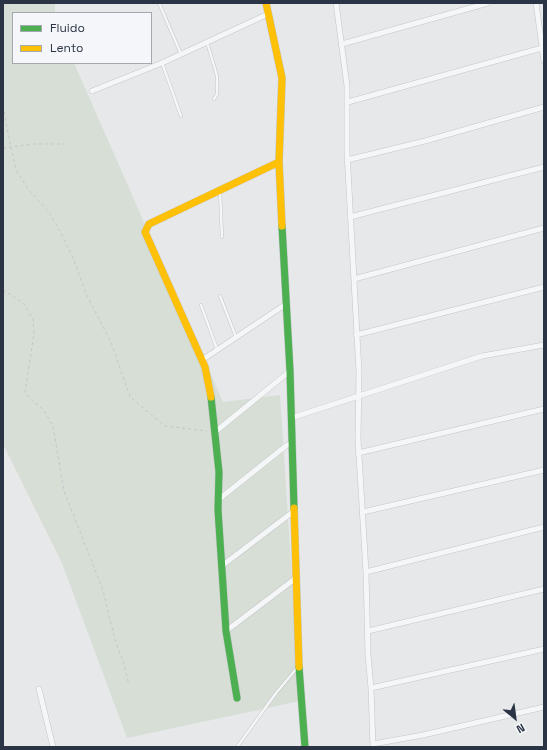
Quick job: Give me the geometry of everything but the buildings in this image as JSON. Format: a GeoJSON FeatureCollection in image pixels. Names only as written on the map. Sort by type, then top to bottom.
{"type":"FeatureCollection","features":[{"type":"Feature","properties":{"kind":"street"},"geometry":{"type":"LineString","coordinates":[[266,3],[282,78],[279,162],[290,371],[299,666],[305,747]]}},
{"type":"Feature","properties":{"kind":"street"},"geometry":{"type":"LineString","coordinates":[[336,3],[346,73],[348,102],[347,160],[359,366],[358,453],[363,512],[373,746],[544,707]]}},
{"type":"Feature","properties":{"kind":"street"},"geometry":{"type":"LineString","coordinates":[[342,44],[488,3]]}},
{"type":"Feature","properties":{"kind":"street"},"geometry":{"type":"LineString","coordinates":[[536,3],[544,61]]}},
{"type":"Feature","properties":{"kind":"street"},"geometry":{"type":"LineString","coordinates":[[537,9],[544,9]]}},
{"type":"Feature","properties":{"kind":"street"},"geometry":{"type":"LineString","coordinates":[[92,91],[162,63],[268,14]]}},
{"type":"Feature","properties":{"kind":"street"},"geometry":{"type":"LineString","coordinates":[[348,102],[542,48]]}},
{"type":"Feature","properties":{"kind":"street"},"geometry":{"type":"LineString","coordinates":[[347,160],[425,141],[544,107]]}},
{"type":"Feature","properties":{"kind":"street"},"geometry":{"type":"LineString","coordinates":[[237,698],[226,631],[218,500],[219,472],[212,401],[202,360],[145,232],[149,224],[279,162]]}},
{"type":"Feature","properties":{"kind":"street"},"geometry":{"type":"LineString","coordinates":[[350,217],[544,167]]}},
{"type":"Feature","properties":{"kind":"street"},"geometry":{"type":"LineString","coordinates":[[354,279],[544,228]]}},
{"type":"Feature","properties":{"kind":"street"},"geometry":{"type":"LineString","coordinates":[[356,335],[544,287]]}},
{"type":"Feature","properties":{"kind":"street"},"geometry":{"type":"LineString","coordinates":[[202,360],[286,304]]}},
{"type":"Feature","properties":{"kind":"street"},"geometry":{"type":"LineString","coordinates":[[291,418],[327,405],[358,397],[380,388],[482,356],[544,345]]}},
{"type":"Feature","properties":{"kind":"street"},"geometry":{"type":"LineString","coordinates":[[215,432],[290,371]]}},
{"type":"Feature","properties":{"kind":"street"},"geometry":{"type":"LineString","coordinates":[[358,453],[544,409]]}},
{"type":"Feature","properties":{"kind":"street"},"geometry":{"type":"LineString","coordinates":[[218,500],[287,445],[292,443]]}},
{"type":"Feature","properties":{"kind":"street"},"geometry":{"type":"LineString","coordinates":[[363,512],[544,470]]}},
{"type":"Feature","properties":{"kind":"street"},"geometry":{"type":"LineString","coordinates":[[223,565],[294,511]]}},
{"type":"Feature","properties":{"kind":"street"},"geometry":{"type":"LineString","coordinates":[[366,572],[544,527]]}},
{"type":"Feature","properties":{"kind":"street"},"geometry":{"type":"LineString","coordinates":[[226,631],[296,578]]}},
{"type":"Feature","properties":{"kind":"street"},"geometry":{"type":"LineString","coordinates":[[368,631],[544,589]]}},
{"type":"Feature","properties":{"kind":"street"},"geometry":{"type":"LineString","coordinates":[[371,688],[544,649]]}},
{"type":"Feature","properties":{"kind":"street"},"geometry":{"type":"LineString","coordinates":[[39,689],[53,747]]}},
{"type":"Feature","properties":{"kind":"lane"},"geometry":{"type":"LineString","coordinates":[[159,3],[180,54]]}},
{"type":"Feature","properties":{"kind":"lane"},"geometry":{"type":"LineString","coordinates":[[207,42],[217,76],[214,99]]}},
{"type":"Feature","properties":{"kind":"lane"},"geometry":{"type":"LineString","coordinates":[[162,63],[181,116]]}},
{"type":"Feature","properties":{"kind":"lane"},"geometry":{"type":"LineString","coordinates":[[220,190],[222,237]]}},
{"type":"Feature","properties":{"kind":"lane"},"geometry":{"type":"LineString","coordinates":[[220,296],[236,337]]}},
{"type":"Feature","properties":{"kind":"lane"},"geometry":{"type":"LineString","coordinates":[[201,305],[217,350]]}},
{"type":"Feature","properties":{"kind":"lane"},"geometry":{"type":"LineString","coordinates":[[237,747],[276,693],[299,666]]}},
{"type":"Feature","properties":{"kind":"path"},"geometry":{"type":"LineString","coordinates":[[3,106],[15,165],[21,178],[52,215],[68,246],[87,296],[116,355],[130,397],[165,426],[215,432]]}},
{"type":"Feature","properties":{"kind":"path"},"geometry":{"type":"LineString","coordinates":[[3,148],[34,144],[65,144]]}},
{"type":"Feature","properties":{"kind":"path"},"geometry":{"type":"LineString","coordinates":[[3,290],[23,303],[33,319],[34,334],[25,392],[29,398],[44,410],[53,426],[64,491],[104,590],[115,640],[124,664],[129,685]]}},
{"type":"Feature","properties":{"kind":"shaded area"},"geometry":{"type":"Polygon","coordinates":[[[3,3],[55,3],[55,12],[12,12],[12,64],[74,64],[223,402],[280,395],[300,701],[127,738],[62,563],[3,444],[3,3]]]}},
{"type":"Feature","properties":{"kind":"traffic: fast"},"geometry":{"type":"LineString","coordinates":[[282,226],[290,371],[294,508]]}},
{"type":"Feature","properties":{"kind":"traffic: fast"},"geometry":{"type":"LineString","coordinates":[[211,397],[219,472],[218,510],[226,631],[237,698]]}},
{"type":"Feature","properties":{"kind":"traffic: fast"},"geometry":{"type":"LineString","coordinates":[[299,667],[305,747]]}},
{"type":"Feature","properties":{"kind":"traffic: slow"},"geometry":{"type":"LineString","coordinates":[[266,3],[282,78],[279,162],[282,226]]}},
{"type":"Feature","properties":{"kind":"traffic: slow"},"geometry":{"type":"LineString","coordinates":[[211,397],[205,367],[145,232],[149,224],[279,162]]}},
{"type":"Feature","properties":{"kind":"traffic: slow"},"geometry":{"type":"LineString","coordinates":[[294,508],[299,667]]}}]}
